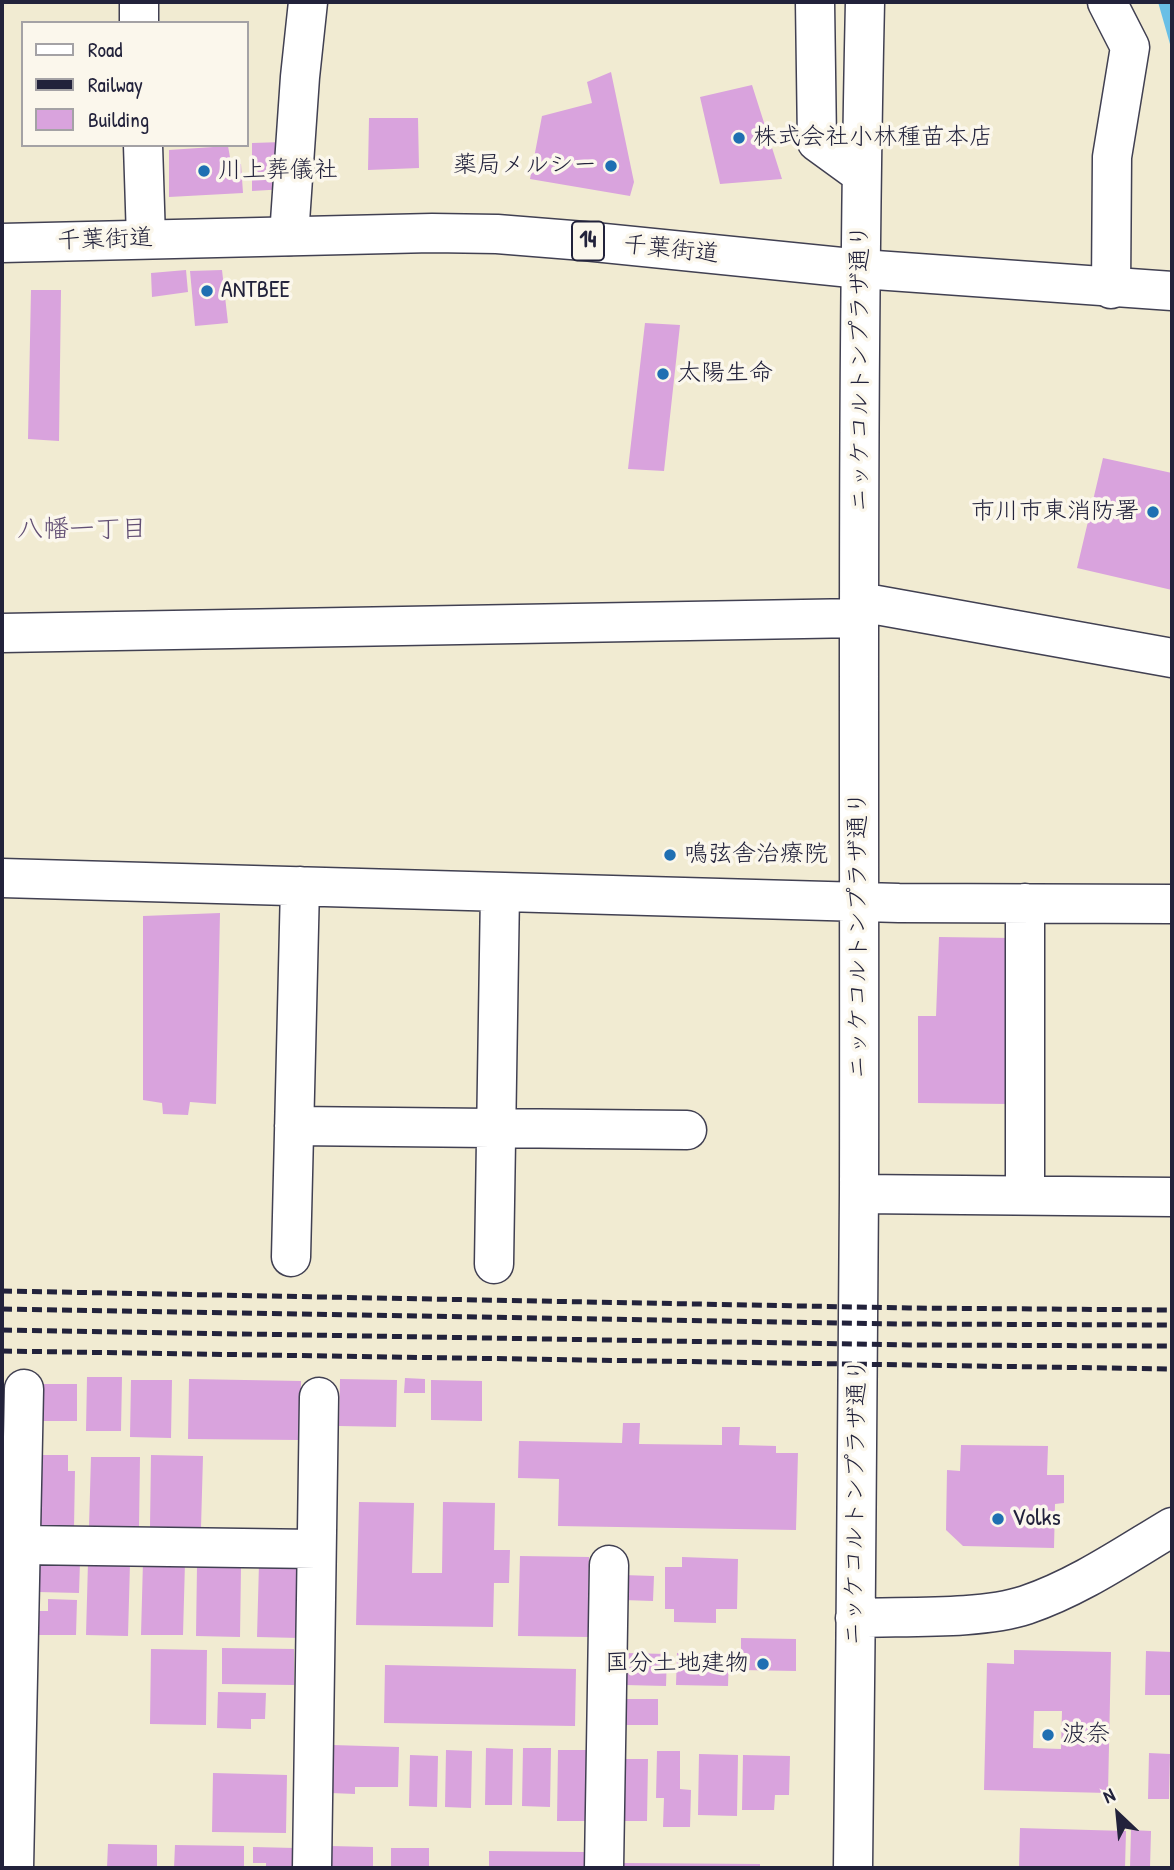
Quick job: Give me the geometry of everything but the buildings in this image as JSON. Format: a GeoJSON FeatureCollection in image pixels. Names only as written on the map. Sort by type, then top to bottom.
{"type":"FeatureCollection","features":[{"type":"Feature","properties":{"kind":"main road"},"geometry":{"type":"LineString","coordinates":[[139,2],[139,21]]}},
{"type":"Feature","properties":{"kind":"main road"},"geometry":{"type":"LineString","coordinates":[[289,236],[308,2]]}},
{"type":"Feature","properties":{"kind":"main road"},"geometry":{"type":"LineString","coordinates":[[815,2],[817,142],[861,174]]}},
{"type":"Feature","properties":{"kind":"main road","name":"ニッケコルトンプラザ通り"},"geometry":{"type":"LineString","coordinates":[[853,1868],[859,1195],[861,174],[865,2]]}},
{"type":"Feature","properties":{"kind":"main road"},"geometry":{"type":"LineString","coordinates":[[1107,2],[1130,47],[1112,157],[1111,289]]}},
{"type":"Feature","properties":{"kind":"main road"},"geometry":{"type":"LineString","coordinates":[[143,147],[146,239]]}},
{"type":"Feature","properties":{"kind":"main road","name":"千葉街道"},"geometry":{"type":"LineString","coordinates":[[2,243],[432,233],[497,234],[861,270],[1111,289],[1172,291]]}},
{"type":"Feature","properties":{"kind":"main road"},"geometry":{"type":"LineString","coordinates":[[2,633],[860,610],[1172,658]]}},
{"type":"Feature","properties":{"kind":"main road"},"geometry":{"type":"LineString","coordinates":[[2,878],[858,901],[1172,904]]}},
{"type":"Feature","properties":{"kind":"main road"},"geometry":{"type":"LineString","coordinates":[[291,1257],[300,886]]}},
{"type":"Feature","properties":{"kind":"main road"},"geometry":{"type":"LineString","coordinates":[[494,1264],[500,891]]}},
{"type":"Feature","properties":{"kind":"main road"},"geometry":{"type":"LineString","coordinates":[[1025,903],[1025,1195]]}},
{"type":"Feature","properties":{"kind":"main road"},"geometry":{"type":"LineString","coordinates":[[294,1126],[687,1130]]}},
{"type":"Feature","properties":{"kind":"main road"},"geometry":{"type":"LineString","coordinates":[[859,1195],[1172,1197]]}},
{"type":"Feature","properties":{"kind":"main road"},"geometry":{"type":"LineString","coordinates":[[14,1868],[10,1728],[22,1545],[24,1389]]}},
{"type":"Feature","properties":{"kind":"main road"},"geometry":{"type":"LineString","coordinates":[[312,1868],[319,1397]]}},
{"type":"Feature","properties":{"kind":"main road"},"geometry":{"type":"LineString","coordinates":[[855,1618],[975,1613],[1023,1606],[1072,1587],[1172,1527]]}},
{"type":"Feature","properties":{"kind":"main road"},"geometry":{"type":"LineString","coordinates":[[22,1545],[316,1549]]}},
{"type":"Feature","properties":{"kind":"main road"},"geometry":{"type":"LineString","coordinates":[[604,1868],[610,1565]]}},
{"type":"Feature","properties":{"kind":"water"},"geometry":{"type":"Polygon","coordinates":[[[1158,2],[1172,2],[1172,51],[1158,2]]]}},
{"type":"Feature","properties":{"kind":"railway"},"geometry":{"type":"LineString","coordinates":[[2,1291],[909,1308],[1172,1310]]}},
{"type":"Feature","properties":{"kind":"railway"},"geometry":{"type":"LineString","coordinates":[[2,1309],[903,1324],[1172,1325]]}},
{"type":"Feature","properties":{"kind":"railway"},"geometry":{"type":"LineString","coordinates":[[2,1330],[911,1345],[1172,1346]]}},
{"type":"Feature","properties":{"kind":"railway"},"geometry":{"type":"LineString","coordinates":[[2,1351],[1172,1369]]}},
{"type":"Feature","properties":{"kind":"place","name":"株式会社小林種苗本店"},"geometry":{"type":"Point","coordinates":[739,138]}},
{"type":"Feature","properties":{"kind":"place","name":"薬局メルシー"},"geometry":{"type":"Point","coordinates":[611,166]}},
{"type":"Feature","properties":{"kind":"place","name":"川上葬儀社"},"geometry":{"type":"Point","coordinates":[204,171]}},
{"type":"Feature","properties":{"kind":"place","name":"ANTBEE"},"geometry":{"type":"Point","coordinates":[207,291]}},
{"type":"Feature","properties":{"kind":"place","name":"太陽生命"},"geometry":{"type":"Point","coordinates":[663,374]}},
{"type":"Feature","properties":{"kind":"place","name":"市川市東消防署"},"geometry":{"type":"Point","coordinates":[1153,512]}},
{"type":"Feature","properties":{"kind":"place","name":"鳴弦舎治療院"},"geometry":{"type":"Point","coordinates":[670,855]}},
{"type":"Feature","properties":{"kind":"place","name":"Volks"},"geometry":{"type":"Point","coordinates":[998,1519]}},
{"type":"Feature","properties":{"kind":"place","name":"国分土地建物"},"geometry":{"type":"Point","coordinates":[763,1664]}},
{"type":"Feature","properties":{"kind":"place","name":"波奈"},"geometry":{"type":"Point","coordinates":[1048,1735]}},
{"type":"Feature","properties":{"kind":"district","name":"八幡一丁目"},"geometry":{"type":"Point","coordinates":[82,530]}}]}
